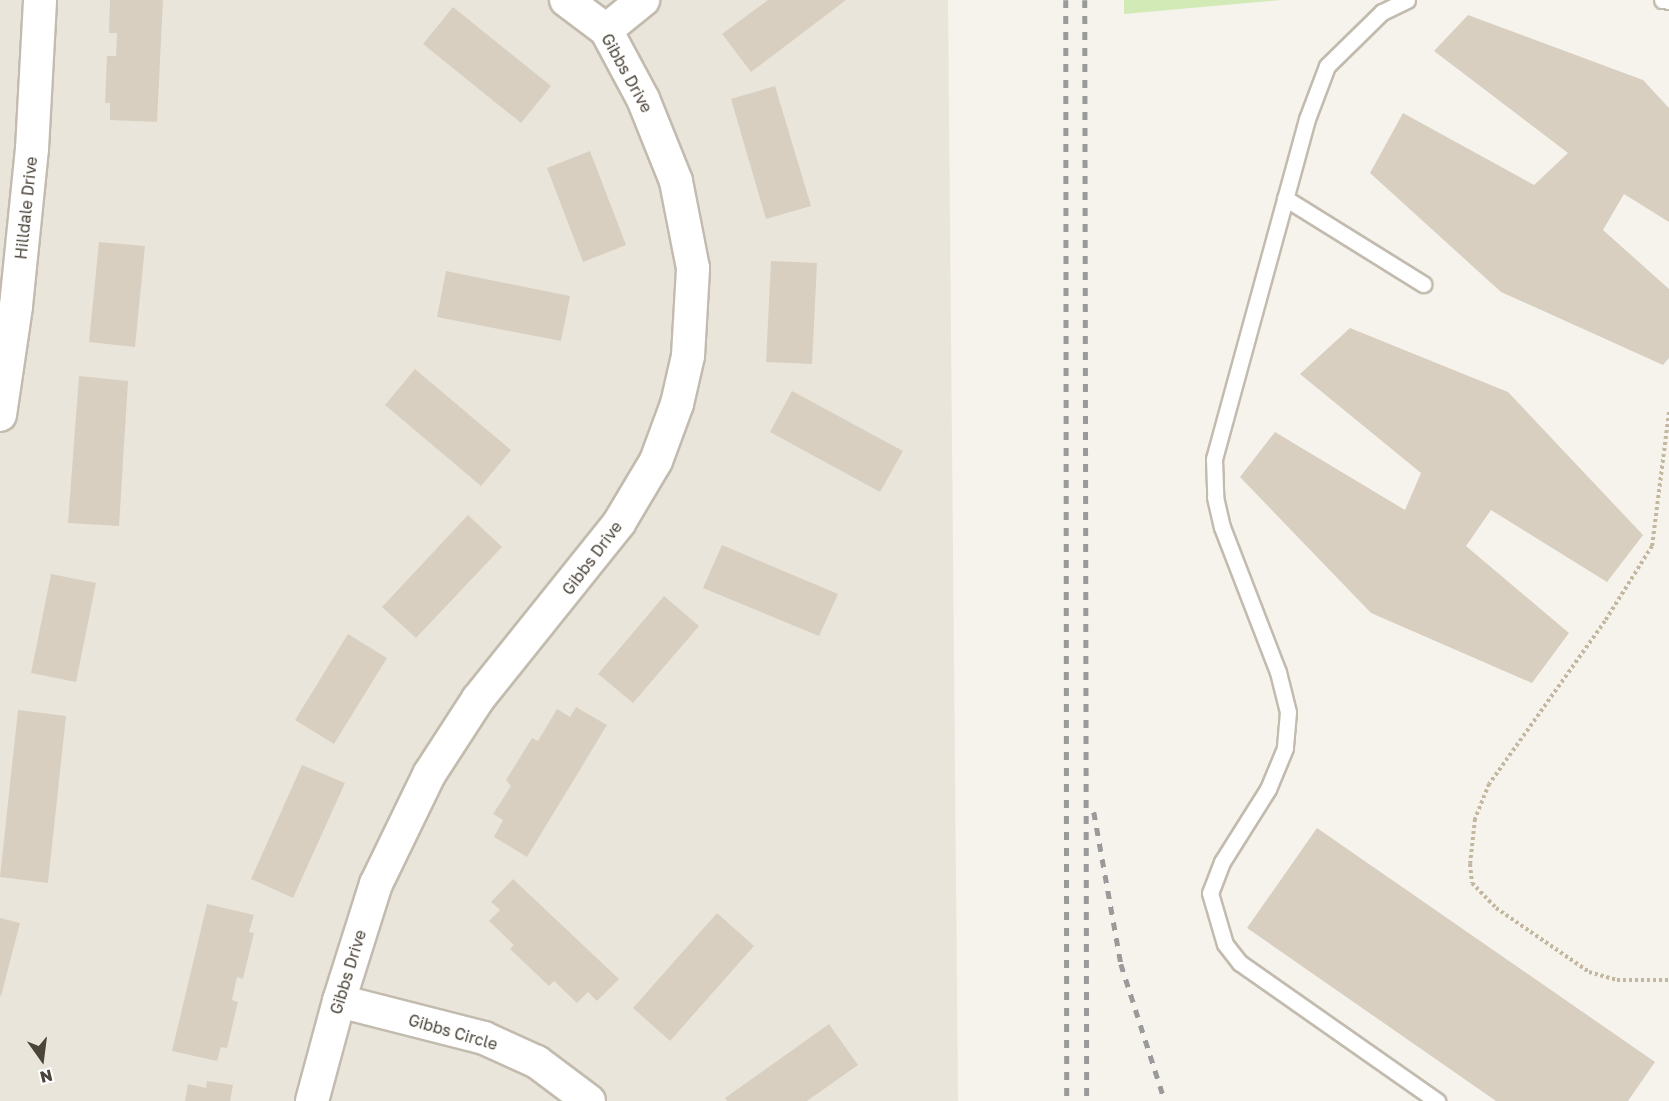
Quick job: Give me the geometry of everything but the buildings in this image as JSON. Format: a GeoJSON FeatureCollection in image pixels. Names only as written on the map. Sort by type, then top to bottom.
{"type":"FeatureCollection","features":[{"type":"Feature","properties":{"kind":"street","name":"Hilldale Drive"},"geometry":{"type":"LineString","coordinates":[[0,415],[16,306],[31,160],[40,0]]}},
{"type":"Feature","properties":{"kind":"street","name":"Gibbs Drive"},"geometry":{"type":"LineString","coordinates":[[312,1101],[339,1001],[376,884],[430,773],[478,699],[619,523],[656,461],[677,404],[688,356],[693,306],[687,224],[662,139],[606,30],[566,0]]}},
{"type":"Feature","properties":{"kind":"street"},"geometry":{"type":"LineString","coordinates":[[606,30],[643,0]]}},
{"type":"Feature","properties":{"kind":"street","name":"Gibbs Circle"},"geometry":{"type":"LineString","coordinates":[[339,1001],[484,1038],[537,1062],[589,1101]]}},
{"type":"Feature","properties":{"kind":"lane"},"geometry":{"type":"LineString","coordinates":[[1407,0],[1382,12],[1327,66],[1307,119],[1214,459],[1215,497],[1222,527],[1278,672],[1286,702],[1285,748],[1268,789],[1222,862],[1210,893],[1225,944],[1239,963],[1437,1101]]}},
{"type":"Feature","properties":{"kind":"lane"},"geometry":{"type":"LineString","coordinates":[[1662,0],[1669,1]]}},
{"type":"Feature","properties":{"kind":"lane"},"geometry":{"type":"LineString","coordinates":[[1285,198],[1423,284]]}},
{"type":"Feature","properties":{"kind":"path"},"geometry":{"type":"LineString","coordinates":[[1669,412],[1652,546],[1605,621],[1489,784],[1475,819],[1470,864],[1472,883],[1496,908],[1589,972],[1617,980],[1669,980]]}},
{"type":"Feature","properties":{"kind":"shaded area"},"geometry":{"type":"Polygon","coordinates":[[[0,0],[948,0],[958,1101],[0,1101],[0,0]]]}},
{"type":"Feature","properties":{"kind":"green space"},"geometry":{"type":"Polygon","coordinates":[[[1124,0],[1281,0],[1124,14],[1124,0]]]}},
{"type":"Feature","properties":{"kind":"railway"},"geometry":{"type":"LineString","coordinates":[[1066,0],[1067,1101]]}},
{"type":"Feature","properties":{"kind":"railway"},"geometry":{"type":"LineString","coordinates":[[1085,0],[1087,1101]]}},
{"type":"Feature","properties":{"kind":"railway"},"geometry":{"type":"LineString","coordinates":[[1094,812],[1121,964],[1165,1101]]}}]}
